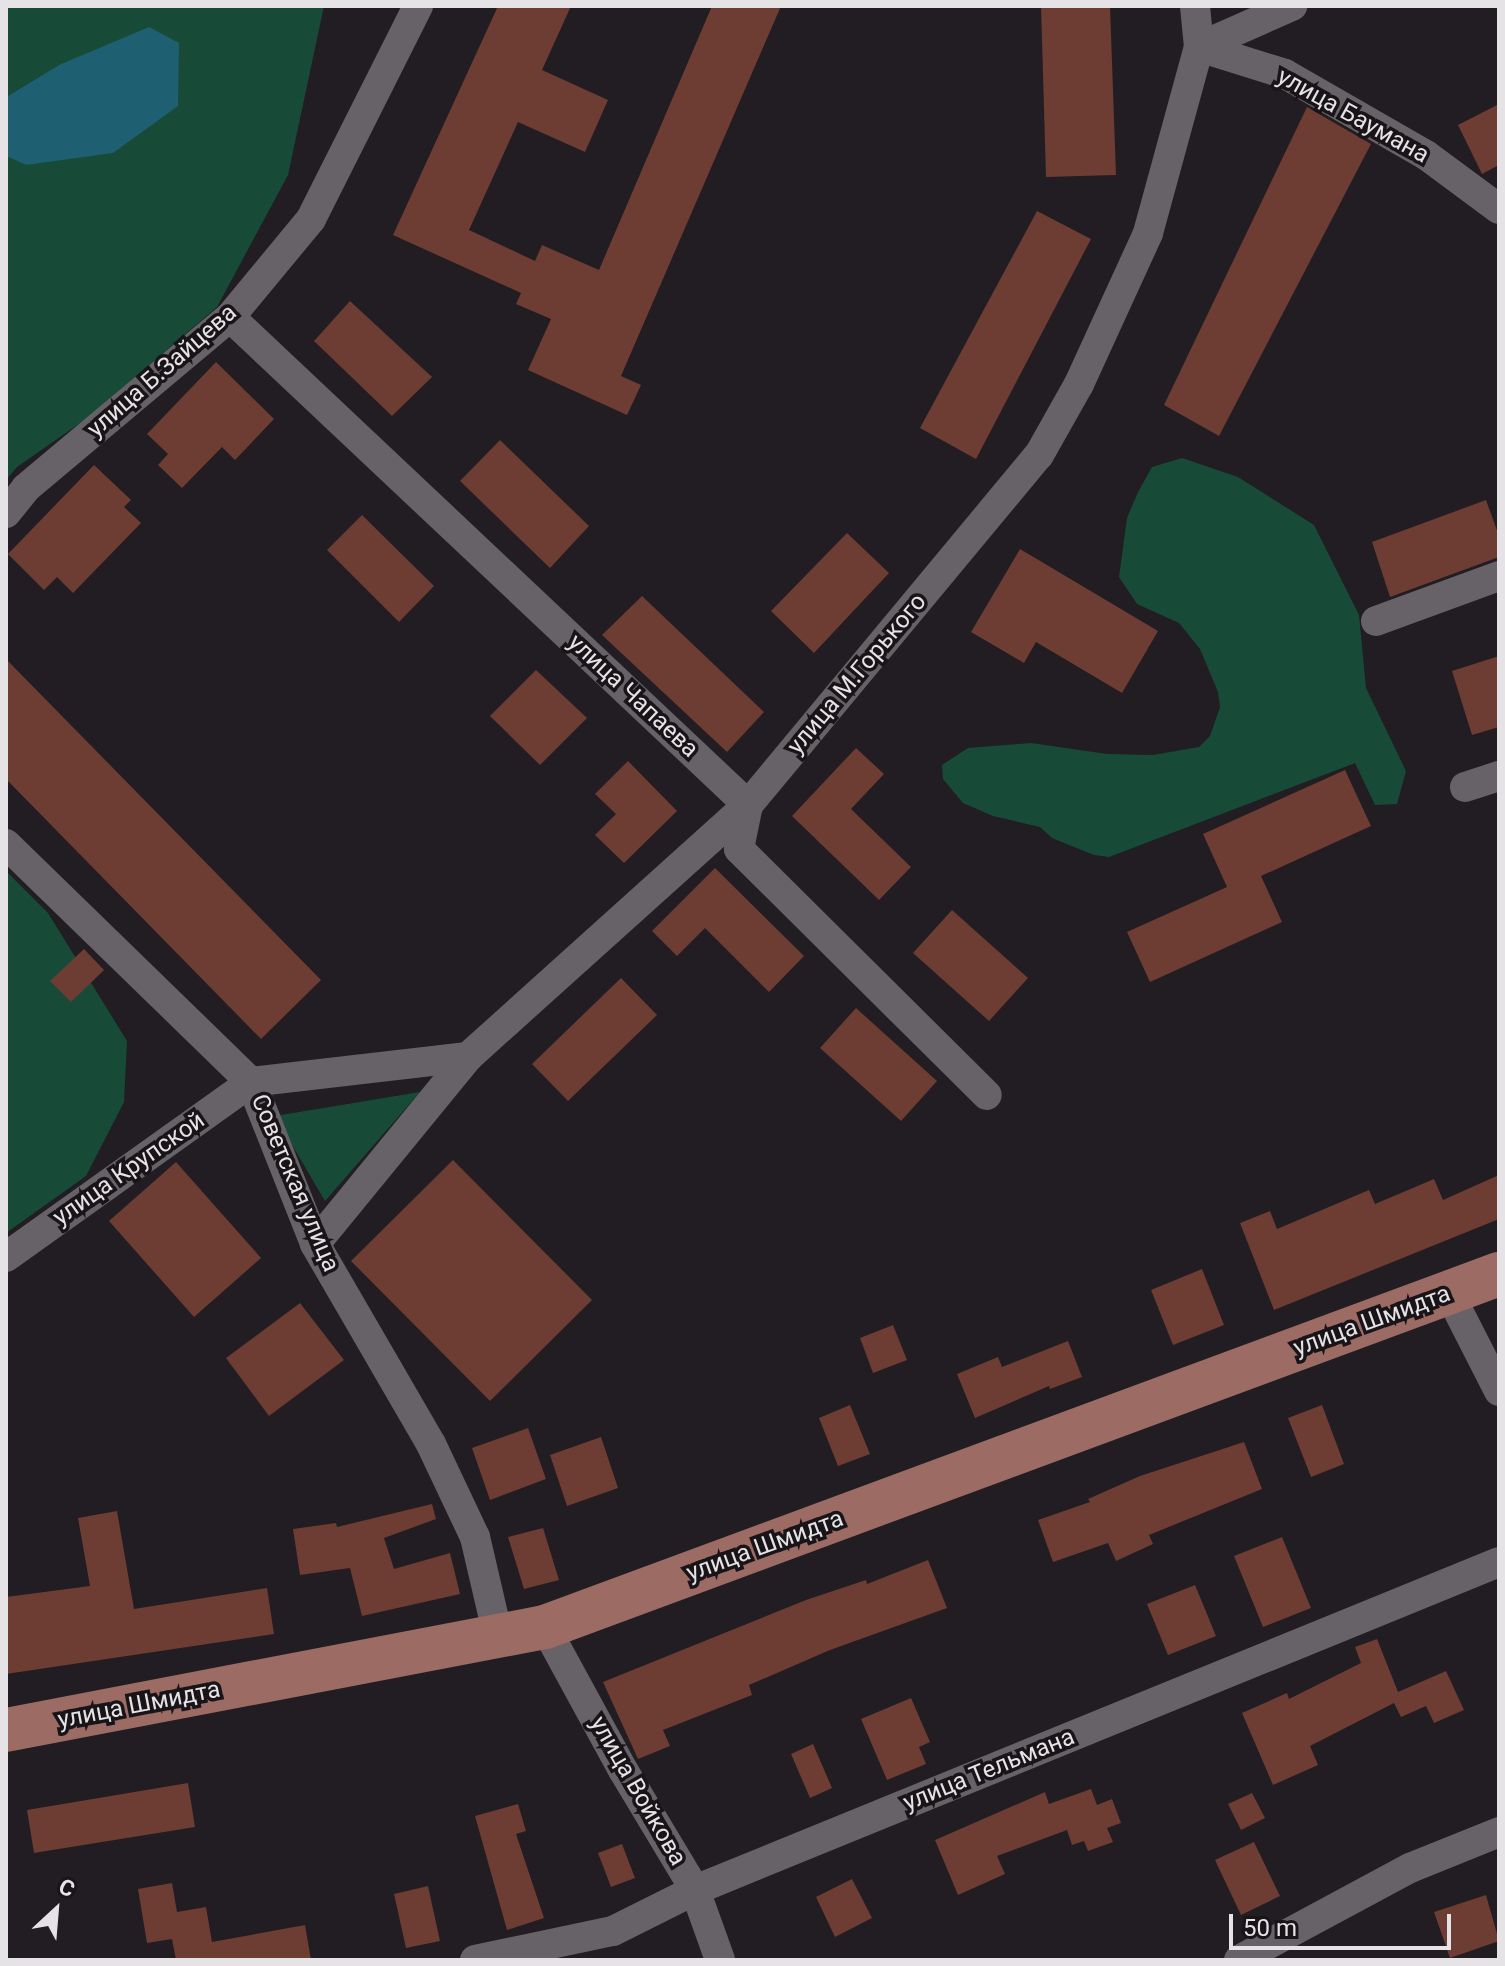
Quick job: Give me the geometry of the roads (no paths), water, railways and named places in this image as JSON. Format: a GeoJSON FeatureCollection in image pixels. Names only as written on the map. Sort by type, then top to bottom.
{"type":"FeatureCollection","features":[{"type":"Feature","properties":{"kind":"main road","name":"улица Шмидта"},"geometry":{"type":"LineString","coordinates":[[6,1730],[545,1627],[1499,1274]]}},
{"type":"Feature","properties":{"kind":"street","name":"улица Б.Зайцева"},"geometry":{"type":"LineString","coordinates":[[6,513],[26,488],[230,317],[311,219],[418,6]]}},
{"type":"Feature","properties":{"kind":"street","name":"улица М.Горького"},"geometry":{"type":"LineString","coordinates":[[315,1244],[468,1057],[748,805],[1039,455],[1079,384],[1148,233],[1199,47],[1195,6]]}},
{"type":"Feature","properties":{"kind":"street"},"geometry":{"type":"LineString","coordinates":[[1199,47],[1292,6]]}},
{"type":"Feature","properties":{"kind":"street","name":"улица Баумана"},"geometry":{"type":"LineString","coordinates":[[1199,47],[1285,74],[1426,155],[1499,209]]}},
{"type":"Feature","properties":{"kind":"street","name":"улица Чапаева"},"geometry":{"type":"LineString","coordinates":[[230,317],[748,805]]}},
{"type":"Feature","properties":{"kind":"street"},"geometry":{"type":"LineString","coordinates":[[1376,621],[1499,576]]}},
{"type":"Feature","properties":{"kind":"street"},"geometry":{"type":"LineString","coordinates":[[1465,787],[1499,776]]}},
{"type":"Feature","properties":{"kind":"street"},"geometry":{"type":"LineString","coordinates":[[748,805],[739,849],[987,1095]]}},
{"type":"Feature","properties":{"kind":"street","name":"Советская улица"},"geometry":{"type":"LineString","coordinates":[[6,844],[251,1082],[315,1244],[431,1444],[475,1537],[498,1636]]}},
{"type":"Feature","properties":{"kind":"street"},"geometry":{"type":"LineString","coordinates":[[251,1082],[468,1057]]}},
{"type":"Feature","properties":{"kind":"street","name":"улица Крупской"},"geometry":{"type":"LineString","coordinates":[[6,1257],[251,1082]]}},
{"type":"Feature","properties":{"kind":"street"},"geometry":{"type":"LineString","coordinates":[[1449,1293],[1499,1391]]}},
{"type":"Feature","properties":{"kind":"street","name":"улица Тельмана"},"geometry":{"type":"LineString","coordinates":[[475,1960],[613,1931],[695,1890],[1499,1562]]}},
{"type":"Feature","properties":{"kind":"street","name":"улица Войкова"},"geometry":{"type":"LineString","coordinates":[[545,1627],[623,1770],[695,1890],[720,1960]]}},
{"type":"Feature","properties":{"kind":"street"},"geometry":{"type":"LineString","coordinates":[[1239,1960],[1410,1868],[1499,1832]]}},
{"type":"Feature","properties":{"kind":"water"},"geometry":{"type":"Polygon","coordinates":[[[149,27],[179,43],[178,106],[113,153],[26,165],[6,156],[6,97],[59,65],[149,27]]]}}]}
